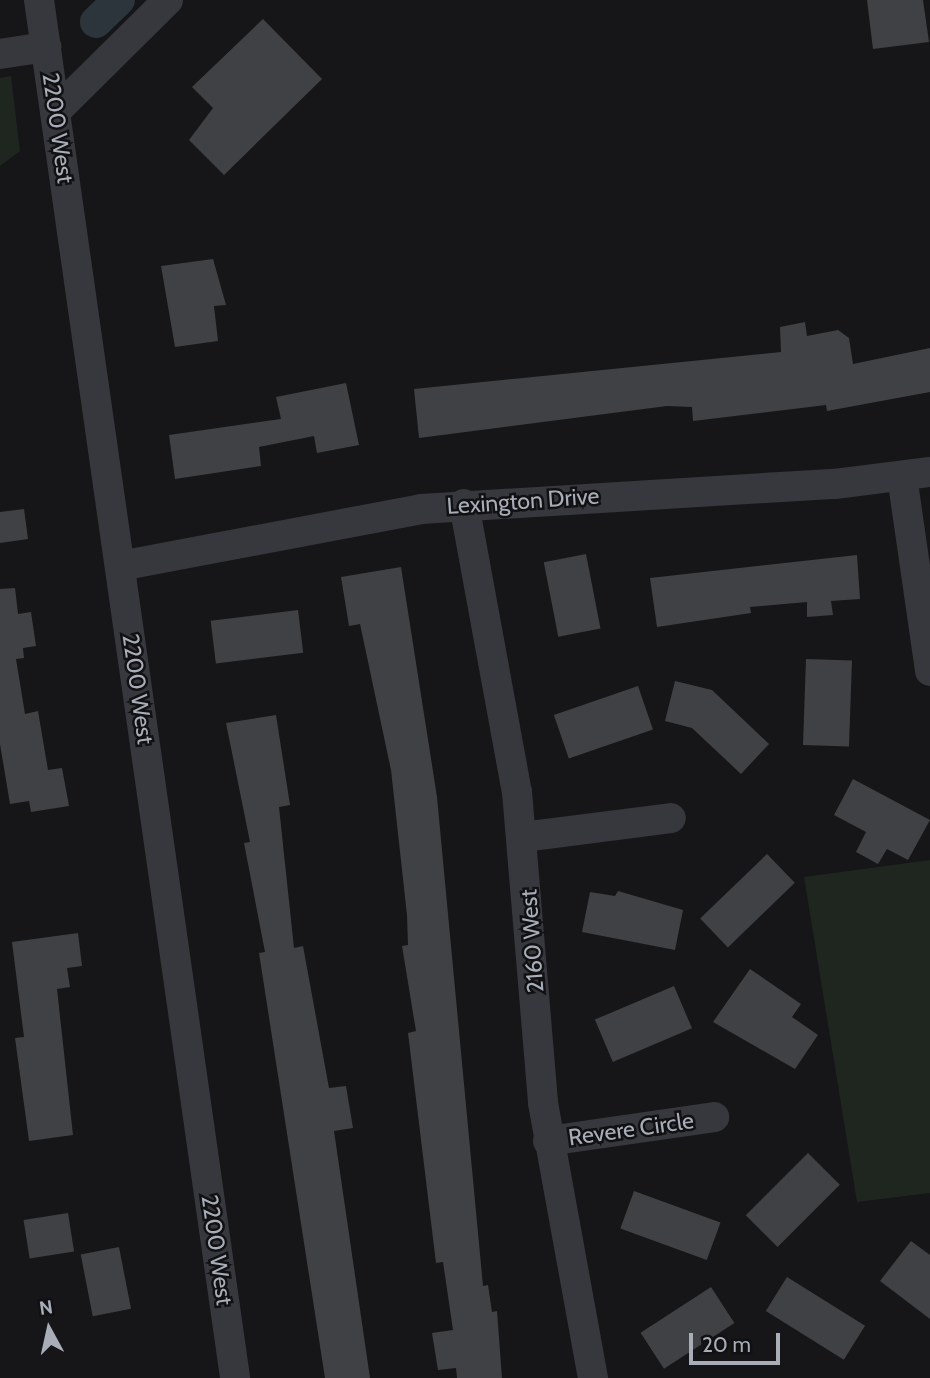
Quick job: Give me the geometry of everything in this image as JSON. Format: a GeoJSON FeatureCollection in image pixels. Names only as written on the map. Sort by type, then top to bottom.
{"type":"FeatureCollection","features":[{"type":"Feature","properties":{"kind":"street","name":"2200 West"},"geometry":{"type":"LineString","coordinates":[[39,0],[235,1378]]}},
{"type":"Feature","properties":{"kind":"street"},"geometry":{"type":"LineString","coordinates":[[55,112],[168,0]]}},
{"type":"Feature","properties":{"kind":"street"},"geometry":{"type":"LineString","coordinates":[[0,54],[46,47]]}},
{"type":"Feature","properties":{"kind":"street"},"geometry":{"type":"LineString","coordinates":[[916,474],[930,671]]}},
{"type":"Feature","properties":{"kind":"street","name":"Lexington Drive"},"geometry":{"type":"LineString","coordinates":[[120,566],[464,504],[916,474]]}},
{"type":"Feature","properties":{"kind":"street","name":"2160 West"},"geometry":{"type":"LineString","coordinates":[[464,504],[523,837],[548,1141],[593,1378]]}},
{"type":"Feature","properties":{"kind":"street"},"geometry":{"type":"LineString","coordinates":[[523,837],[671,818]]}},
{"type":"Feature","properties":{"kind":"street","name":"Revere Circle"},"geometry":{"type":"LineString","coordinates":[[548,1141],[714,1117]]}},
{"type":"Feature","properties":{"kind":"shaded area"},"geometry":{"type":"Polygon","coordinates":[[[11,76],[20,151],[0,166],[0,78],[11,76]]]}},
{"type":"Feature","properties":{"kind":"shaded area"},"geometry":{"type":"Polygon","coordinates":[[[930,860],[930,1193],[857,1202],[804,877],[930,860]]]}},
{"type":"Feature","properties":{"kind":"building"},"geometry":{"type":"Polygon","coordinates":[[[867,0],[923,0],[929,42],[873,49],[867,0]]]}},
{"type":"Feature","properties":{"kind":"building"},"geometry":{"type":"Polygon","coordinates":[[[263,19],[322,79],[224,175],[189,140],[213,108],[192,87],[263,19]]]}},
{"type":"Feature","properties":{"kind":"building"},"geometry":{"type":"Polygon","coordinates":[[[213,259],[226,305],[214,306],[218,341],[175,347],[161,266],[213,259]]]}},
{"type":"Feature","properties":{"kind":"building"},"geometry":{"type":"Polygon","coordinates":[[[805,322],[807,336],[838,330],[849,338],[853,364],[930,348],[930,392],[827,411],[826,405],[693,421],[692,407],[667,406],[419,438],[414,389],[781,352],[780,327],[805,322]]]}},
{"type":"Feature","properties":{"kind":"building"},"geometry":{"type":"Polygon","coordinates":[[[346,383],[359,445],[317,453],[314,436],[259,447],[261,466],[175,479],[169,435],[281,419],[276,397],[346,383]]]}},
{"type":"Feature","properties":{"kind":"building"},"geometry":{"type":"Polygon","coordinates":[[[24,509],[28,539],[0,543],[0,512],[24,509]]]}},
{"type":"Feature","properties":{"kind":"building"},"geometry":{"type":"Polygon","coordinates":[[[586,554],[601,629],[558,637],[544,562],[586,554]]]}},
{"type":"Feature","properties":{"kind":"building"},"geometry":{"type":"Polygon","coordinates":[[[857,555],[860,599],[831,601],[833,615],[807,617],[807,602],[750,607],[751,613],[657,627],[650,578],[857,555]]]}},
{"type":"Feature","properties":{"kind":"building"},"geometry":{"type":"Polygon","coordinates":[[[401,567],[437,797],[483,1286],[488,1285],[492,1312],[497,1311],[502,1378],[457,1378],[456,1368],[438,1370],[432,1333],[453,1330],[443,1262],[436,1263],[408,1033],[416,1031],[402,946],[408,945],[407,915],[391,770],[360,624],[349,626],[341,577],[401,567]]]}},
{"type":"Feature","properties":{"kind":"building"},"geometry":{"type":"Polygon","coordinates":[[[15,588],[18,614],[31,612],[36,646],[23,648],[24,658],[16,659],[25,714],[38,711],[48,770],[62,768],[69,806],[31,812],[29,801],[10,804],[0,744],[0,589],[15,588]]]}},
{"type":"Feature","properties":{"kind":"building"},"geometry":{"type":"Polygon","coordinates":[[[298,610],[303,653],[216,663],[211,621],[298,610]]]}},
{"type":"Feature","properties":{"kind":"building"},"geometry":{"type":"Polygon","coordinates":[[[806,659],[852,661],[849,747],[803,745],[806,659]]]}},
{"type":"Feature","properties":{"kind":"building"},"geometry":{"type":"Polygon","coordinates":[[[675,681],[712,690],[769,744],[741,774],[692,728],[665,721],[675,681]]]}},
{"type":"Feature","properties":{"kind":"building"},"geometry":{"type":"Polygon","coordinates":[[[638,686],[653,729],[569,758],[554,715],[638,686]]]}},
{"type":"Feature","properties":{"kind":"building"},"geometry":{"type":"Polygon","coordinates":[[[276,715],[290,805],[279,807],[294,948],[303,946],[329,1088],[346,1086],[353,1128],[334,1131],[370,1378],[325,1378],[259,953],[265,952],[244,843],[250,842],[226,723],[276,715]]]}},
{"type":"Feature","properties":{"kind":"building"},"geometry":{"type":"Polygon","coordinates":[[[853,779],[930,820],[908,860],[887,849],[878,864],[856,852],[866,832],[834,815],[853,779]]]}},
{"type":"Feature","properties":{"kind":"building"},"geometry":{"type":"Polygon","coordinates":[[[767,854],[795,883],[728,947],[700,919],[767,854]]]}},
{"type":"Feature","properties":{"kind":"building"},"geometry":{"type":"Polygon","coordinates":[[[618,891],[683,910],[675,950],[582,932],[590,892],[615,896],[618,891]]]}},
{"type":"Feature","properties":{"kind":"building"},"geometry":{"type":"Polygon","coordinates":[[[78,933],[82,966],[67,968],[70,987],[57,989],[73,1135],[29,1141],[15,1038],[24,1037],[12,942],[78,933]]]}},
{"type":"Feature","properties":{"kind":"building"},"geometry":{"type":"Polygon","coordinates":[[[750,969],[801,1004],[792,1017],[818,1035],[795,1069],[713,1022],[750,969]]]}},
{"type":"Feature","properties":{"kind":"building"},"geometry":{"type":"Polygon","coordinates":[[[674,986],[692,1028],[613,1062],[595,1020],[674,986]]]}},
{"type":"Feature","properties":{"kind":"building"},"geometry":{"type":"Polygon","coordinates":[[[808,1153],[840,1185],[778,1247],[746,1215],[808,1153]]]}},
{"type":"Feature","properties":{"kind":"building"},"geometry":{"type":"Polygon","coordinates":[[[634,1191],[720,1222],[707,1260],[620,1229],[634,1191]]]}},
{"type":"Feature","properties":{"kind":"building"},"geometry":{"type":"Polygon","coordinates":[[[68,1213],[74,1252],[30,1259],[24,1220],[68,1213]]]}},
{"type":"Feature","properties":{"kind":"building"},"geometry":{"type":"Polygon","coordinates":[[[911,1241],[930,1255],[930,1319],[880,1281],[911,1241]]]}},
{"type":"Feature","properties":{"kind":"building"},"geometry":{"type":"Polygon","coordinates":[[[119,1247],[131,1309],[93,1316],[81,1254],[119,1247]]]}},
{"type":"Feature","properties":{"kind":"building"},"geometry":{"type":"Polygon","coordinates":[[[787,1277],[865,1326],[844,1360],[766,1311],[787,1277]]]}},
{"type":"Feature","properties":{"kind":"building"},"geometry":{"type":"Polygon","coordinates":[[[711,1287],[734,1323],[664,1369],[641,1333],[711,1287]]]}},
{"type":"Feature","properties":{"kind":"waterway"},"geometry":{"type":"LineString","coordinates":[[96,22],[119,0]]}}]}
